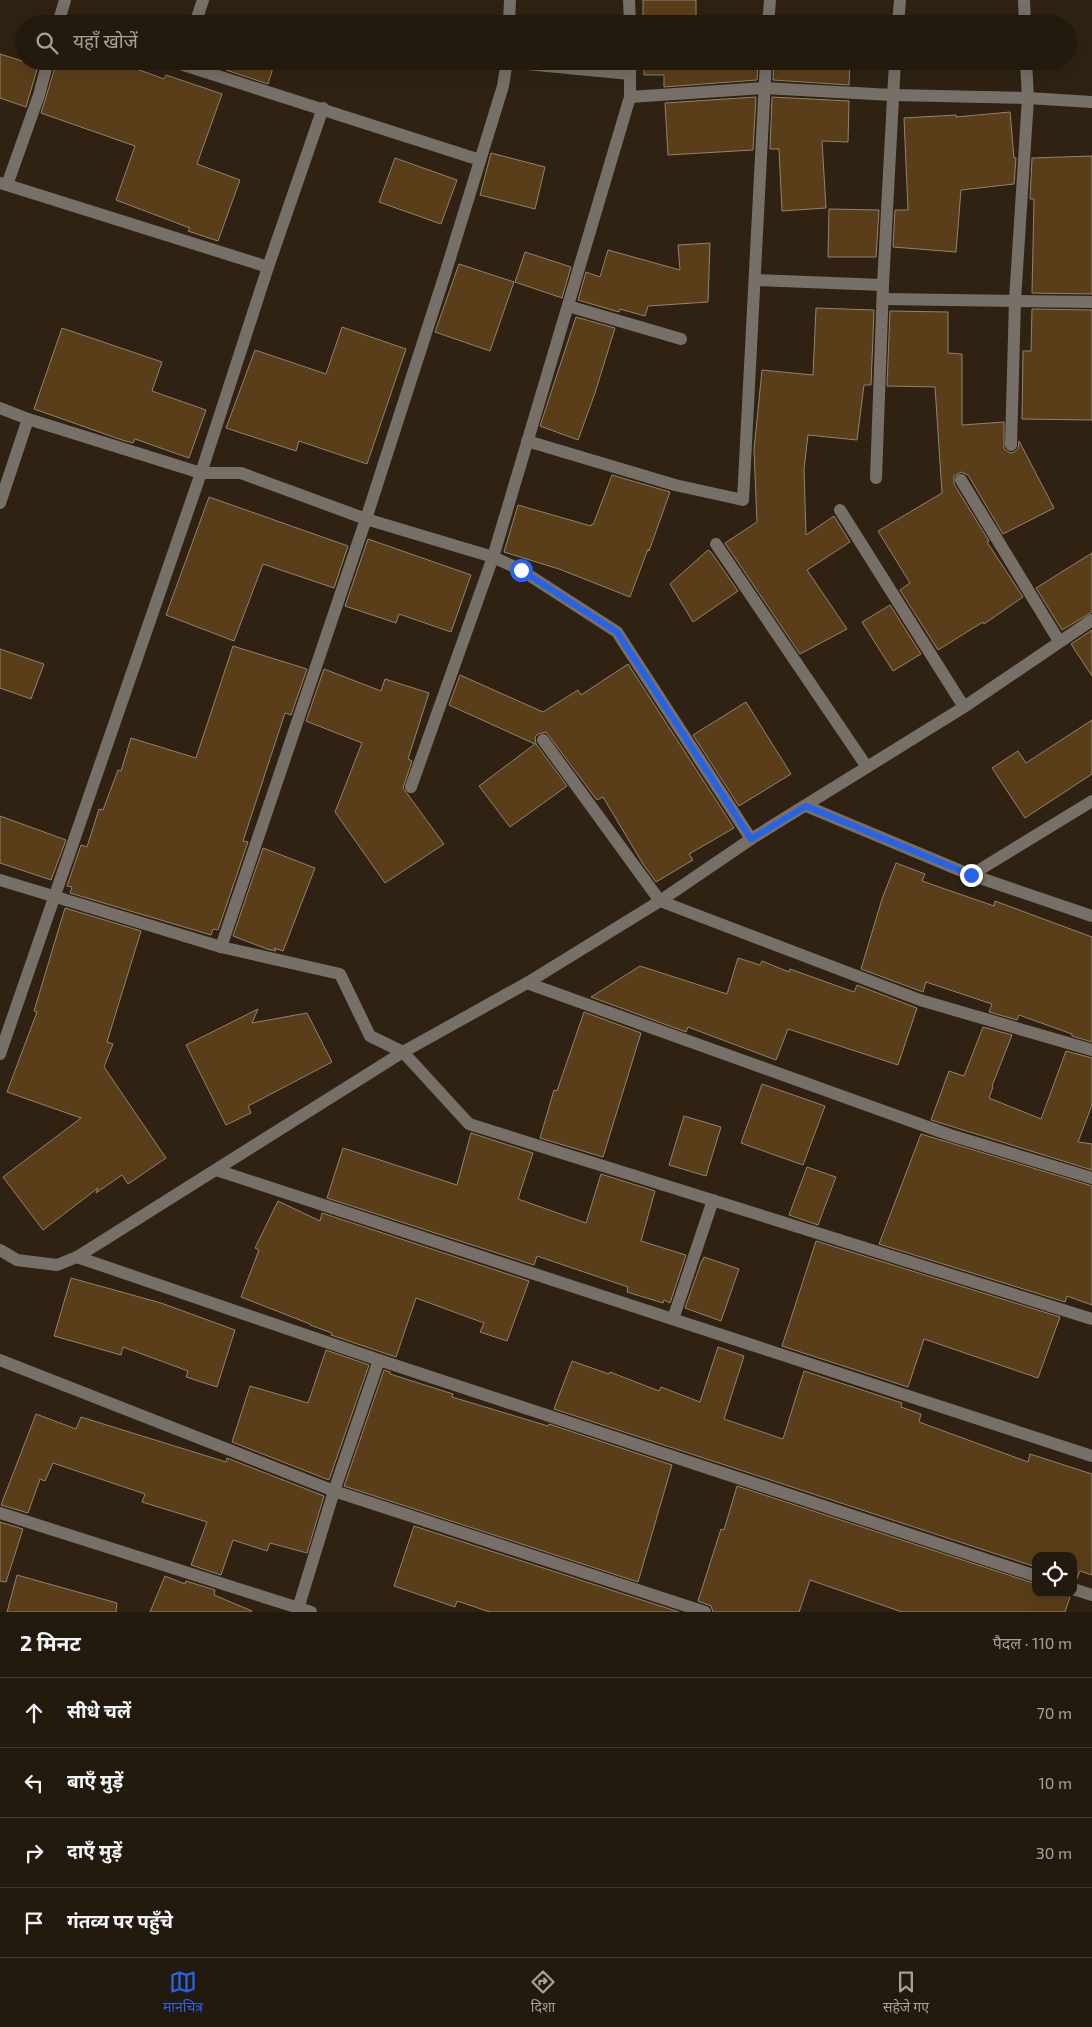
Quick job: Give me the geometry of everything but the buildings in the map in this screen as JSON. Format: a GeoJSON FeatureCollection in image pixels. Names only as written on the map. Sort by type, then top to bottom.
{"type":"FeatureCollection","features":[{"type":"Feature","properties":{"kind":"street"},"geometry":{"type":"LineString","coordinates":[[61,15],[65,0]]}},
{"type":"Feature","properties":{"kind":"street"},"geometry":{"type":"LineString","coordinates":[[198,15],[202,0]]}},
{"type":"Feature","properties":{"kind":"street"},"geometry":{"type":"LineString","coordinates":[[509,15],[510,0]]}},
{"type":"Feature","properties":{"kind":"street"},"geometry":{"type":"LineString","coordinates":[[630,0],[630,15]]}},
{"type":"Feature","properties":{"kind":"street"},"geometry":{"type":"LineString","coordinates":[[769,15],[770,0]]}},
{"type":"Feature","properties":{"kind":"street"},"geometry":{"type":"LineString","coordinates":[[899,15],[900,0]]}},
{"type":"Feature","properties":{"kind":"street"},"geometry":{"type":"LineString","coordinates":[[1024,0],[1025,15]]}},
{"type":"Feature","properties":{"kind":"street"},"geometry":{"type":"LineString","coordinates":[[46,70],[39,95],[4,184],[268,267]]}},
{"type":"Feature","properties":{"kind":"street"},"geometry":{"type":"LineString","coordinates":[[204,70],[480,160]]}},
{"type":"Feature","properties":{"kind":"street"},"geometry":{"type":"LineString","coordinates":[[221,946],[366,519],[480,160],[503,86],[506,70]]}},
{"type":"Feature","properties":{"kind":"street"},"geometry":{"type":"LineString","coordinates":[[411,787],[493,557],[630,97],[630,70]]}},
{"type":"Feature","properties":{"kind":"street"},"geometry":{"type":"LineString","coordinates":[[527,441],[675,485],[742,500],[765,70]]}},
{"type":"Feature","properties":{"kind":"street"},"geometry":{"type":"LineString","coordinates":[[876,478],[883,285],[894,70]]}},
{"type":"Feature","properties":{"kind":"street"},"geometry":{"type":"LineString","coordinates":[[1011,445],[1014,300],[1028,98],[1026,70]]}},
{"type":"Feature","properties":{"kind":"street"},"geometry":{"type":"LineString","coordinates":[[630,97],[764,88],[892,96],[1028,98],[1092,102]]}},
{"type":"Feature","properties":{"kind":"street"},"geometry":{"type":"LineString","coordinates":[[0,1054],[200,473],[322,108]]}},
{"type":"Feature","properties":{"kind":"street"},"geometry":{"type":"LineString","coordinates":[[755,280],[883,285]]}},
{"type":"Feature","properties":{"kind":"street"},"geometry":{"type":"LineString","coordinates":[[883,299],[1092,302]]}},
{"type":"Feature","properties":{"kind":"street"},"geometry":{"type":"LineString","coordinates":[[568,306],[681,339]]}},
{"type":"Feature","properties":{"kind":"street"},"geometry":{"type":"LineString","coordinates":[[0,408],[28,419],[200,473],[242,473],[366,519],[493,557],[521,570],[617,632],[751,839]]}},
{"type":"Feature","properties":{"kind":"street"},"geometry":{"type":"LineString","coordinates":[[0,504],[28,419]]}},
{"type":"Feature","properties":{"kind":"street"},"geometry":{"type":"LineString","coordinates":[[961,480],[1059,641]]}},
{"type":"Feature","properties":{"kind":"street"},"geometry":{"type":"LineString","coordinates":[[840,510],[964,708]]}},
{"type":"Feature","properties":{"kind":"street"},"geometry":{"type":"LineString","coordinates":[[716,544],[866,767]]}},
{"type":"Feature","properties":{"kind":"street"},"geometry":{"type":"LineString","coordinates":[[0,1250],[17,1260],[57,1265],[77,1257],[403,1052],[527,983],[660,901],[751,839],[964,708],[1092,620]]}},
{"type":"Feature","properties":{"kind":"street"},"geometry":{"type":"LineString","coordinates":[[542,740],[660,901],[920,1000],[1092,1050]]}},
{"type":"Feature","properties":{"kind":"street"},"geometry":{"type":"LineString","coordinates":[[971,875],[1092,801]]}},
{"type":"Feature","properties":{"kind":"street"},"geometry":{"type":"LineString","coordinates":[[806,806],[971,875],[1092,916]]}},
{"type":"Feature","properties":{"kind":"street"},"geometry":{"type":"LineString","coordinates":[[0,880],[221,946],[340,974],[370,1036],[403,1052],[469,1124],[1092,1319]]}},
{"type":"Feature","properties":{"kind":"street"},"geometry":{"type":"LineString","coordinates":[[527,983],[950,1135],[1092,1178]]}},
{"type":"Feature","properties":{"kind":"street"},"geometry":{"type":"LineString","coordinates":[[216,1170],[1092,1456]]}},
{"type":"Feature","properties":{"kind":"street"},"geometry":{"type":"LineString","coordinates":[[674,1319],[713,1200]]}},
{"type":"Feature","properties":{"kind":"street"},"geometry":{"type":"LineString","coordinates":[[77,1257],[379,1360],[1032,1575]]}},
{"type":"Feature","properties":{"kind":"street"},"geometry":{"type":"LineString","coordinates":[[0,1360],[334,1491],[705,1612]]}},
{"type":"Feature","properties":{"kind":"street"},"geometry":{"type":"LineString","coordinates":[[297,1610],[334,1491],[379,1360]]}},
{"type":"Feature","properties":{"kind":"street"},"geometry":{"type":"LineString","coordinates":[[0,1513],[297,1610],[312,1612]]}},
{"type":"Feature","properties":{"kind":"street"},"geometry":{"type":"LineString","coordinates":[[1077,1590],[1092,1595]]}},
{"type":"Feature","properties":{"kind":"route"},"geometry":{"type":"LineString","coordinates":[[521,570],[617,632],[751,839],[806,806],[971,875]]}}]}
